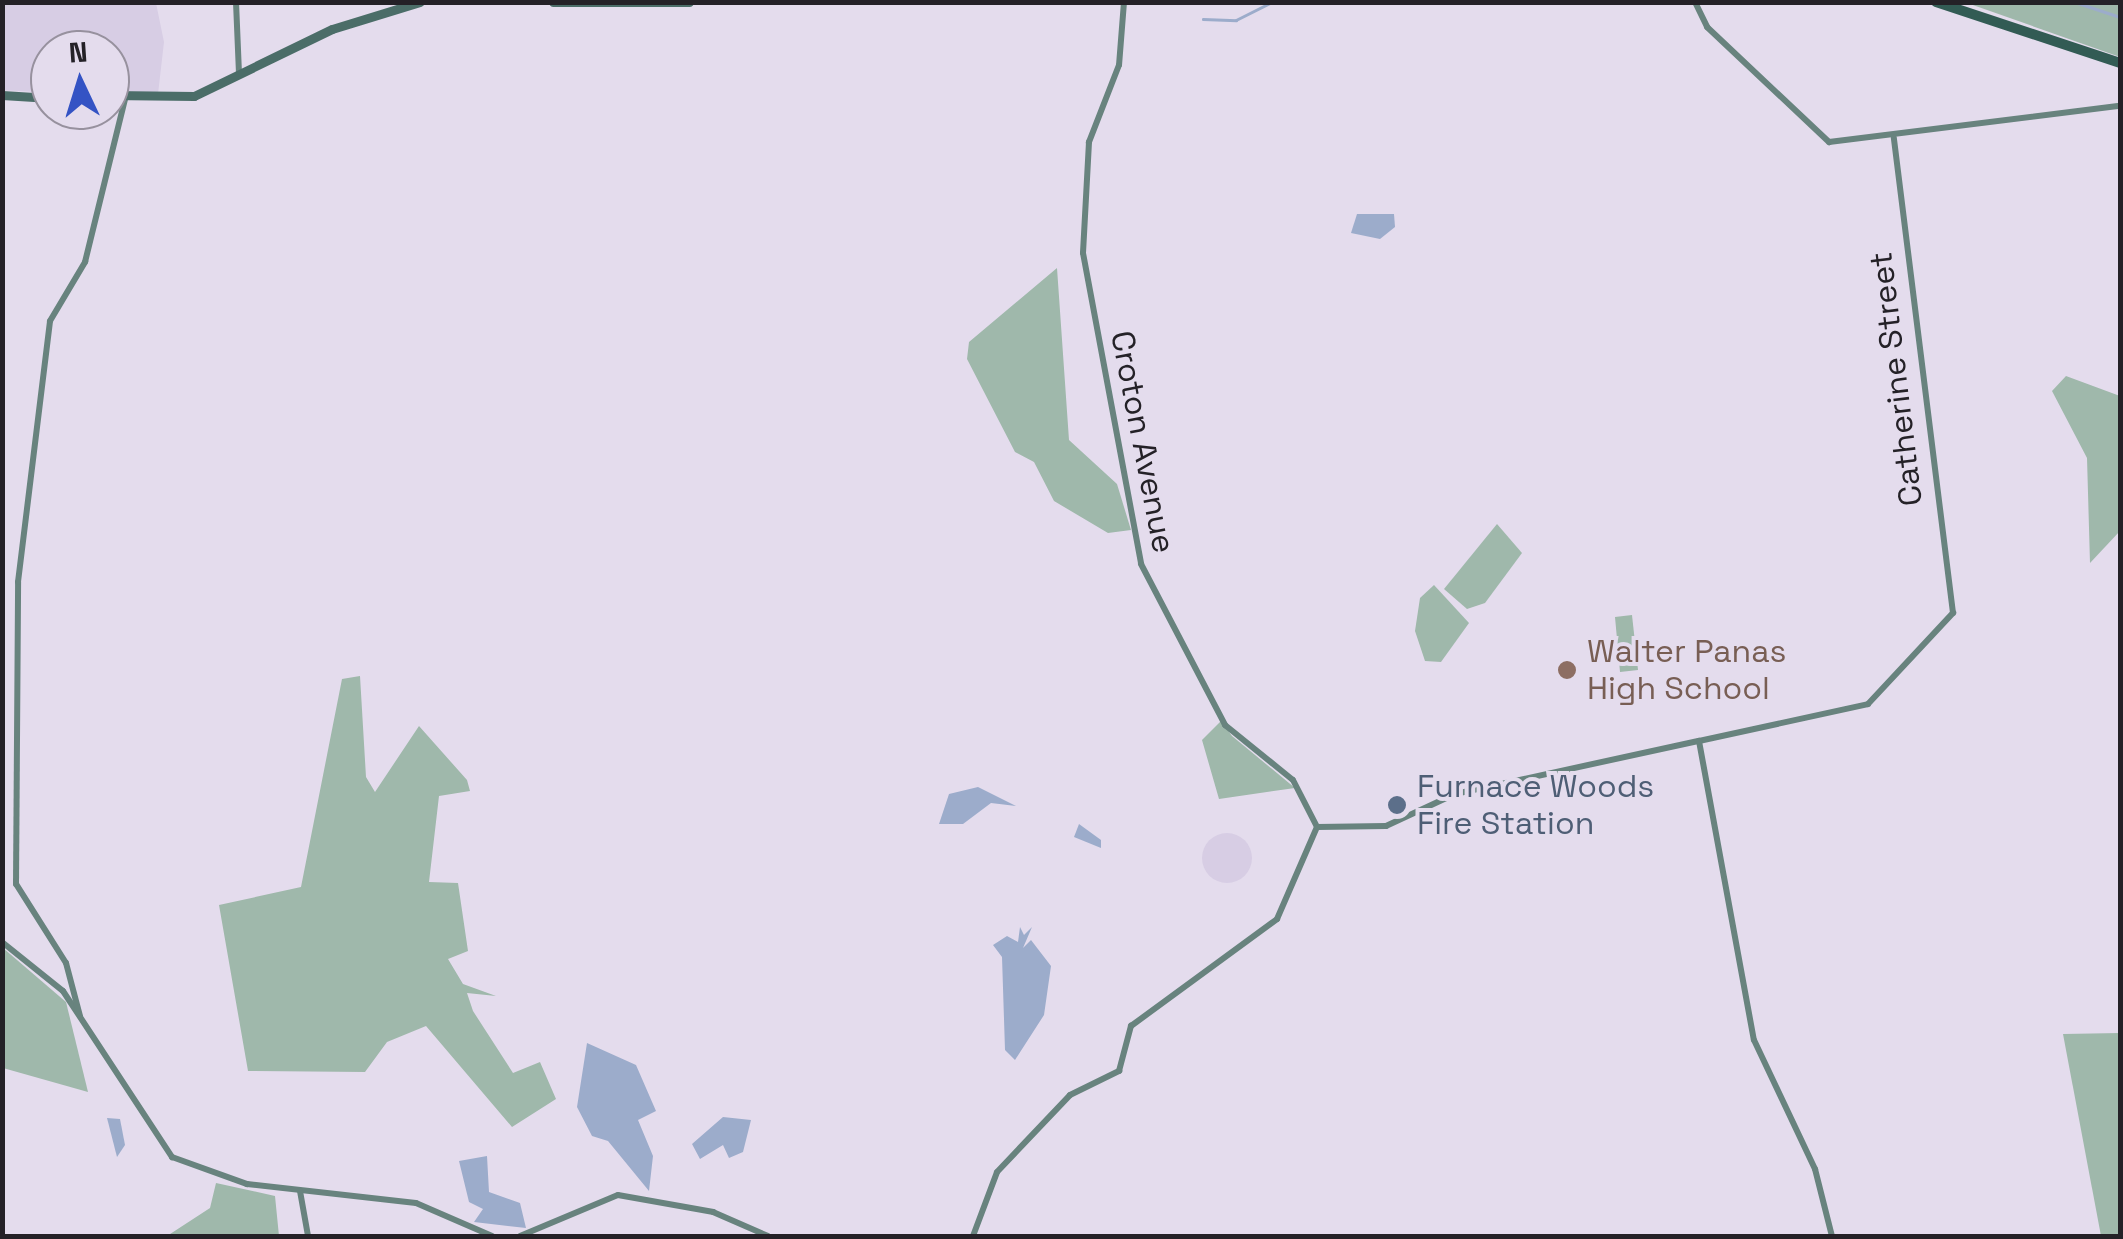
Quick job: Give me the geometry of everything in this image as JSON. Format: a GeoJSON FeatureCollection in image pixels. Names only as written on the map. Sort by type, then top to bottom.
{"type":"FeatureCollection","features":[{"type":"Feature","properties":{"kind":"highway"},"geometry":{"type":"LineString","coordinates":[[1936,2],[2120,63]]}},
{"type":"Feature","properties":{"kind":"main road"},"geometry":{"type":"LineString","coordinates":[[130,96],[186,98],[332,28],[420,2]]}},
{"type":"Feature","properties":{"kind":"main road"},"geometry":{"type":"LineString","coordinates":[[553,2],[689,2]]}},
{"type":"Feature","properties":{"kind":"main road"},"geometry":{"type":"LineString","coordinates":[[2,95],[30,97]]}},
{"type":"Feature","properties":{"kind":"street"},"geometry":{"type":"LineString","coordinates":[[236,2],[240,74]]}},
{"type":"Feature","properties":{"kind":"street","name":"Croton Avenue"},"geometry":{"type":"LineString","coordinates":[[1124,2],[1119,66],[1089,142],[1083,253],[1140,561],[1226,724],[1293,780],[1308,806],[1314,830]]}},
{"type":"Feature","properties":{"kind":"street"},"geometry":{"type":"LineString","coordinates":[[1695,2],[1714,35],[1824,140],[1894,138],[2120,106]]}},
{"type":"Feature","properties":{"kind":"street"},"geometry":{"type":"LineString","coordinates":[[80,1016],[66,963],[16,884],[19,562],[50,321],[85,262],[118,130]]}},
{"type":"Feature","properties":{"kind":"street","name":"Catherine Street"},"geometry":{"type":"LineString","coordinates":[[1698,741],[1850,709],[1871,701],[1953,613],[1894,138]]}},
{"type":"Feature","properties":{"kind":"street"},"geometry":{"type":"LineString","coordinates":[[974,1236],[997,1172],[1070,1095],[1118,1071],[1131,1026],[1276,920],[1314,830],[1389,825],[1456,794],[1698,741],[1754,1040],[1817,1174],[1832,1236]]}},
{"type":"Feature","properties":{"kind":"street"},"geometry":{"type":"LineString","coordinates":[[2,942],[49,975],[168,1153],[236,1180],[300,1192],[416,1202],[492,1236]]}},
{"type":"Feature","properties":{"kind":"street"},"geometry":{"type":"LineString","coordinates":[[300,1192],[308,1236]]}},
{"type":"Feature","properties":{"kind":"street"},"geometry":{"type":"LineString","coordinates":[[520,1236],[618,1195],[712,1212],[768,1236]]}},
{"type":"Feature","properties":{"kind":"shaded area"},"geometry":{"type":"Polygon","coordinates":[[[3,3],[156,3],[164,42],[158,94],[130,92],[130,30],[30,30],[30,92],[3,90],[3,3]]]}},
{"type":"Feature","properties":{"kind":"shaded area"},"geometry":{"type":"Polygon","coordinates":[[[1227,833],[1245,840],[1252,858],[1245,876],[1227,883],[1209,876],[1202,858],[1209,840],[1227,833]]]}},
{"type":"Feature","properties":{"kind":"green space"},"geometry":{"type":"Polygon","coordinates":[[[1971,2],[2120,3],[2120,57],[1970,4],[1971,2]]]}},
{"type":"Feature","properties":{"kind":"green space"},"geometry":{"type":"Polygon","coordinates":[[[1057,268],[1069,440],[1117,484],[1131,530],[1108,533],[1054,501],[1034,462],[1015,452],[967,359],[969,342],[1057,268]]]}},
{"type":"Feature","properties":{"kind":"green space"},"geometry":{"type":"Polygon","coordinates":[[[2066,376],[2120,396],[2120,531],[2090,563],[2087,458],[2052,391],[2066,376]]]}},
{"type":"Feature","properties":{"kind":"green space"},"geometry":{"type":"Polygon","coordinates":[[[1497,524],[1522,553],[1485,603],[1467,609],[1444,589],[1497,524]]]}},
{"type":"Feature","properties":{"kind":"green space"},"geometry":{"type":"Polygon","coordinates":[[[1434,585],[1469,623],[1441,662],[1425,661],[1415,631],[1420,598],[1434,585]]]}},
{"type":"Feature","properties":{"kind":"green space"},"geometry":{"type":"Polygon","coordinates":[[[1632,615],[1638,670],[1620,672],[1615,617],[1632,615]]]}},
{"type":"Feature","properties":{"kind":"green space"},"geometry":{"type":"Polygon","coordinates":[[[360,676],[366,777],[375,792],[419,726],[467,780],[470,791],[439,796],[429,882],[458,883],[468,951],[448,959],[463,984],[496,996],[467,993],[473,1011],[513,1073],[540,1062],[556,1099],[512,1127],[426,1026],[387,1042],[365,1072],[248,1071],[219,905],[301,887],[342,679],[360,676]]]}},
{"type":"Feature","properties":{"kind":"green space"},"geometry":{"type":"Polygon","coordinates":[[[1221,721],[1232,736],[1295,788],[1219,799],[1202,740],[1221,721]]]}},
{"type":"Feature","properties":{"kind":"green space"},"geometry":{"type":"Polygon","coordinates":[[[3,948],[66,1002],[88,1092],[3,1068],[3,948]]]}},
{"type":"Feature","properties":{"kind":"green space"},"geometry":{"type":"Polygon","coordinates":[[[2120,1033],[2120,1236],[2101,1236],[2063,1034],[2120,1033]]]}},
{"type":"Feature","properties":{"kind":"green space"},"geometry":{"type":"Polygon","coordinates":[[[216,1183],[275,1196],[279,1236],[167,1236],[210,1208],[216,1183]]]}},
{"type":"Feature","properties":{"kind":"water"},"geometry":{"type":"Polygon","coordinates":[[[1357,214],[1394,214],[1395,227],[1380,239],[1351,233],[1357,214]]]}},
{"type":"Feature","properties":{"kind":"water"},"geometry":{"type":"Polygon","coordinates":[[[978,787],[1016,806],[991,803],[963,824],[939,824],[949,794],[978,787]]]}},
{"type":"Feature","properties":{"kind":"water"},"geometry":{"type":"Polygon","coordinates":[[[1079,824],[1101,840],[1101,848],[1074,837],[1079,824]]]}},
{"type":"Feature","properties":{"kind":"water"},"geometry":{"type":"Polygon","coordinates":[[[1020,927],[1024,935],[1032,927],[1023,948],[1031,940],[1051,966],[1044,1015],[1015,1060],[1005,1050],[1002,957],[993,945],[1007,936],[1018,942],[1020,927]]]}},
{"type":"Feature","properties":{"kind":"water"},"geometry":{"type":"Polygon","coordinates":[[[587,1043],[636,1065],[656,1111],[638,1120],[653,1156],[649,1191],[608,1141],[592,1136],[577,1107],[587,1043]]]}},
{"type":"Feature","properties":{"kind":"water"},"geometry":{"type":"Polygon","coordinates":[[[723,1117],[751,1120],[743,1152],[729,1158],[723,1145],[700,1159],[692,1144],[723,1117]]]}},
{"type":"Feature","properties":{"kind":"water"},"geometry":{"type":"Polygon","coordinates":[[[107,1118],[120,1119],[125,1145],[117,1157],[107,1118]]]}},
{"type":"Feature","properties":{"kind":"water"},"geometry":{"type":"Polygon","coordinates":[[[487,1156],[489,1192],[520,1203],[526,1228],[474,1222],[483,1209],[469,1202],[459,1161],[487,1156]]]}},
{"type":"Feature","properties":{"kind":"waterway"},"geometry":{"type":"LineString","coordinates":[[1203,19],[1236,20],[1272,2]]}},
{"type":"Feature","properties":{"kind":"waterway"},"geometry":{"type":"LineString","coordinates":[[2075,2],[2120,17]]}},
{"type":"Feature","properties":{"kind":"place","name":"Walter Panas High School"},"geometry":{"type":"Point","coordinates":[1567,670]}},
{"type":"Feature","properties":{"kind":"place","name":"Furnace Woods Fire Station"},"geometry":{"type":"Point","coordinates":[1397,805]}}]}
